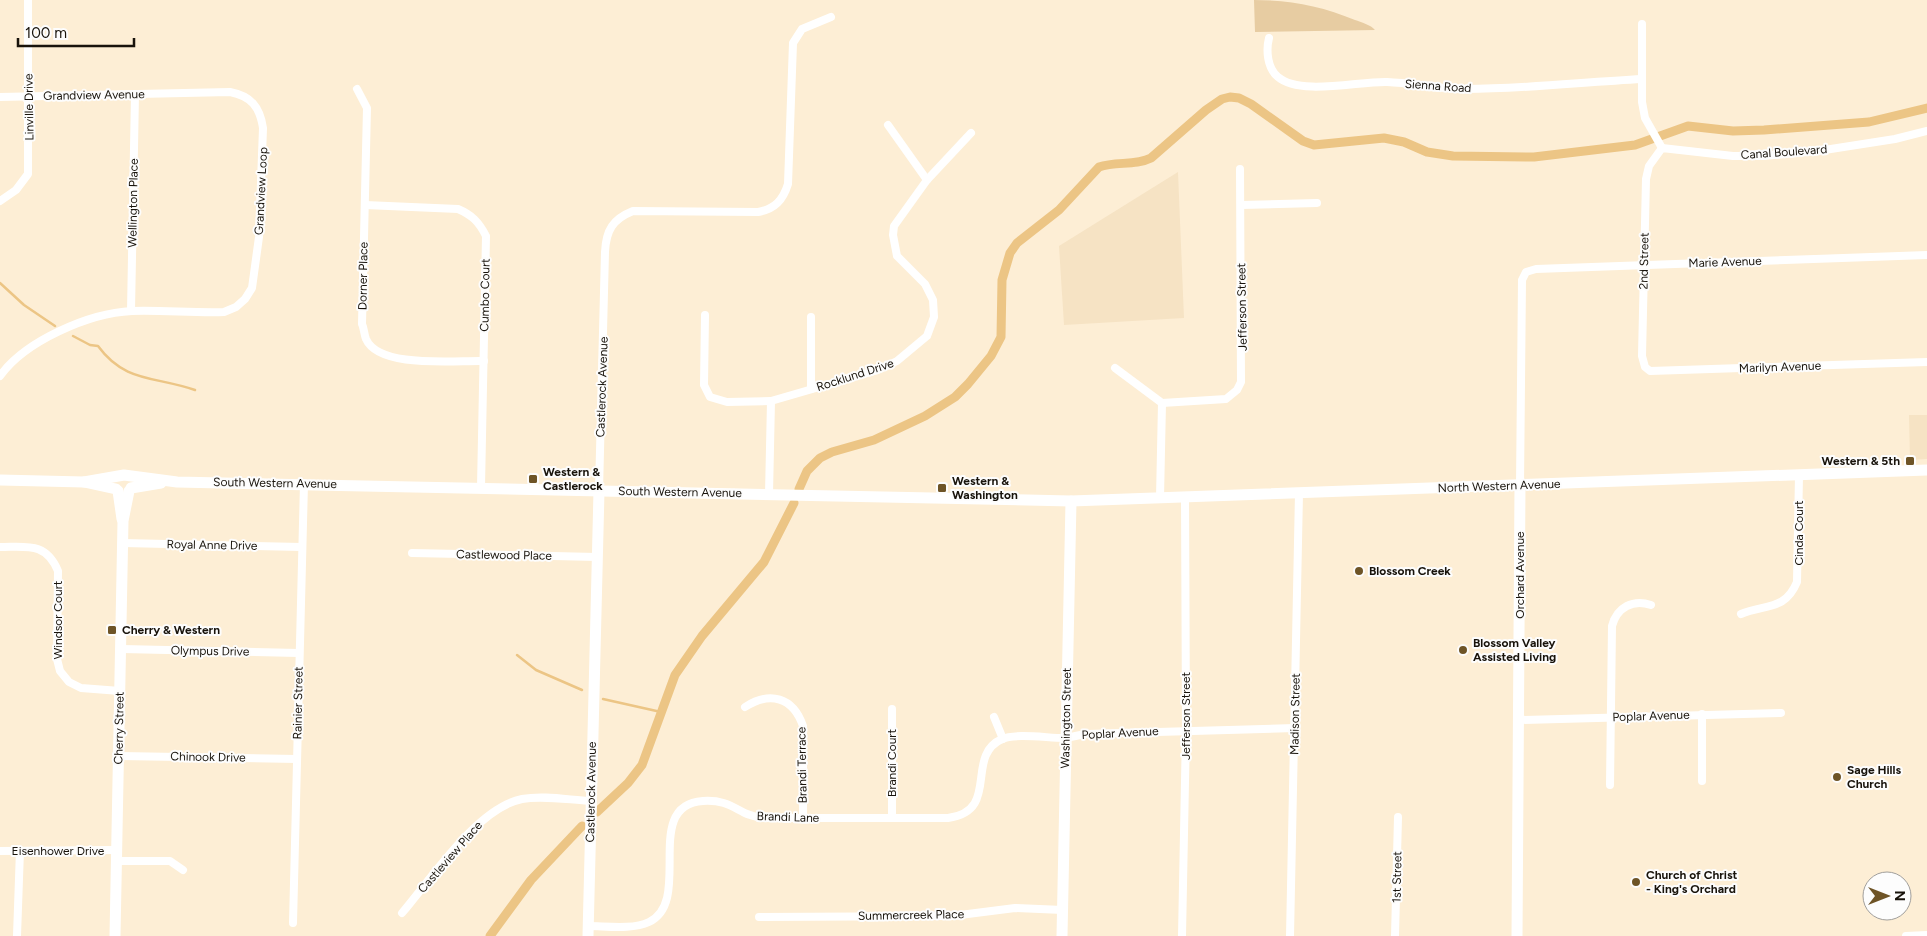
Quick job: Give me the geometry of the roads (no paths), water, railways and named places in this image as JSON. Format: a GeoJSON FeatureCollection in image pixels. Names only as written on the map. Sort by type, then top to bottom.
{"type":"FeatureCollection","features":[{"type":"Feature","properties":{"kind":"main road","name":"North Western Avenue"},"geometry":{"type":"LineString","coordinates":[[1072,500],[1927,470]]}},
{"type":"Feature","properties":{"kind":"main road","name":"South Western Avenue"},"geometry":{"type":"LineString","coordinates":[[0,480],[84,482],[124,486],[158,478],[168,481],[1072,500]]}},
{"type":"Feature","properties":{"kind":"main road","name":"Orchard Avenue"},"geometry":{"type":"LineString","coordinates":[[1517,936],[1520,720],[1520,485]]}},
{"type":"Feature","properties":{"kind":"main road","name":"Cherry Street"},"geometry":{"type":"LineString","coordinates":[[115,936],[124,486]]}},
{"type":"Feature","properties":{"kind":"main road","name":"Castlerock Avenue"},"geometry":{"type":"LineString","coordinates":[[588,931],[599,491]]}},
{"type":"Feature","properties":{"kind":"main road","name":"Washington Street"},"geometry":{"type":"LineString","coordinates":[[1062,936],[1072,500]]}},
{"type":"Feature","properties":{"kind":"street","name":"Linville Drive"},"geometry":{"type":"LineString","coordinates":[[0,201],[16,190],[28,174],[28,0]]}},
{"type":"Feature","properties":{"kind":"street","name":"Castlerock Avenue"},"geometry":{"type":"LineString","coordinates":[[599,491],[604,278],[606,237],[609,228],[615,220],[633,211],[758,212],[776,205],[785,193],[788,184],[793,43],[802,29],[831,17]]}},
{"type":"Feature","properties":{"kind":"street"},"geometry":{"type":"LineString","coordinates":[[1642,24],[1643,110],[1652,132],[1662,148]]}},
{"type":"Feature","properties":{"kind":"street","name":"Sienna Road"},"geometry":{"type":"LineString","coordinates":[[1269,38],[1267,51],[1272,69],[1278,77],[1290,83],[1304,86],[1388,82],[1466,89],[1642,79]]}},
{"type":"Feature","properties":{"kind":"street","name":"Dorner Place"},"geometry":{"type":"LineString","coordinates":[[357,89],[366,108],[362,324],[366,340],[381,354],[396,359],[484,361]]}},
{"type":"Feature","properties":{"kind":"street","name":"Grandview Loop"},"geometry":{"type":"LineString","coordinates":[[0,376],[19,356],[51,336],[90,320],[130,311],[224,312],[246,300],[252,288],[259,237],[263,128],[257,107],[241,94],[230,92],[188,93]]}},
{"type":"Feature","properties":{"kind":"street","name":"Grandview Avenue"},"geometry":{"type":"LineString","coordinates":[[0,97],[188,93]]}},
{"type":"Feature","properties":{"kind":"street","name":"Wellington Place"},"geometry":{"type":"LineString","coordinates":[[130,311],[135,94]]}},
{"type":"Feature","properties":{"kind":"street"},"geometry":{"type":"LineString","coordinates":[[888,125],[927,180]]}},
{"type":"Feature","properties":{"kind":"street","name":"Canal Boulevard"},"geometry":{"type":"LineString","coordinates":[[1662,148],[1733,156],[1771,156],[1895,139],[1927,131]]}},
{"type":"Feature","properties":{"kind":"street","name":"Rocklund Drive"},"geometry":{"type":"LineString","coordinates":[[706,315],[704,385],[710,397],[727,402],[771,401],[878,370],[897,361],[927,336],[934,317],[930,292],[925,284],[897,256],[893,235],[898,218],[927,180],[970,133]]}},
{"type":"Feature","properties":{"kind":"street","name":"2nd Street"},"geometry":{"type":"LineString","coordinates":[[1642,356],[1645,191],[1649,166],[1662,148]]}},
{"type":"Feature","properties":{"kind":"street","name":"Jefferson Street"},"geometry":{"type":"LineString","coordinates":[[1162,403],[1226,399],[1237,390],[1241,382],[1240,169]]}},
{"type":"Feature","properties":{"kind":"street"},"geometry":{"type":"LineString","coordinates":[[1241,205],[1317,204]]}},
{"type":"Feature","properties":{"kind":"street","name":"Cumbo Court"},"geometry":{"type":"LineString","coordinates":[[365,205],[458,209],[470,214],[480,223],[486,236],[481,487]]}},
{"type":"Feature","properties":{"kind":"street","name":"Marie Avenue"},"geometry":{"type":"LineString","coordinates":[[1524,274],[1536,269],[1927,254]]}},
{"type":"Feature","properties":{"kind":"street","name":"Orchard Avenue"},"geometry":{"type":"LineString","coordinates":[[1520,485],[1524,274]]}},
{"type":"Feature","properties":{"kind":"street"},"geometry":{"type":"LineString","coordinates":[[811,317],[811,389]]}},
{"type":"Feature","properties":{"kind":"street","name":"Marilyn Avenue"},"geometry":{"type":"LineString","coordinates":[[1642,356],[1644,365],[1650,371],[1927,362]]}},
{"type":"Feature","properties":{"kind":"street"},"geometry":{"type":"LineString","coordinates":[[1115,368],[1162,403],[1160,498]]}},
{"type":"Feature","properties":{"kind":"street"},"geometry":{"type":"LineString","coordinates":[[769,494],[771,401]]}},
{"type":"Feature","properties":{"kind":"street","name":"Cinda Court"},"geometry":{"type":"LineString","coordinates":[[1741,614],[1753,609],[1780,603],[1794,590],[1799,575],[1799,475]]}},
{"type":"Feature","properties":{"kind":"street","name":"Rainier Street"},"geometry":{"type":"LineString","coordinates":[[293,923],[304,483]]}},
{"type":"Feature","properties":{"kind":"street","name":"Madison Street"},"geometry":{"type":"LineString","coordinates":[[1290,936],[1299,493]]}},
{"type":"Feature","properties":{"kind":"street","name":"Jefferson Street"},"geometry":{"type":"LineString","coordinates":[[1182,936],[1186,730],[1185,497]]}},
{"type":"Feature","properties":{"kind":"street","name":"Royal Anne Drive"},"geometry":{"type":"LineString","coordinates":[[123,543],[302,547]]}},
{"type":"Feature","properties":{"kind":"street","name":"Windsor Court"},"geometry":{"type":"LineString","coordinates":[[0,547],[36,548],[53,558],[58,570],[57,659],[64,677],[80,688],[120,691]]}},
{"type":"Feature","properties":{"kind":"street","name":"Castlewood Place"},"geometry":{"type":"LineString","coordinates":[[412,553],[597,557]]}},
{"type":"Feature","properties":{"kind":"street"},"geometry":{"type":"LineString","coordinates":[[1610,784],[1613,620],[1623,607],[1636,602],[1651,605]]}},
{"type":"Feature","properties":{"kind":"street","name":"Olympus Drive"},"geometry":{"type":"LineString","coordinates":[[122,649],[299,653]]}},
{"type":"Feature","properties":{"kind":"street","name":"Brandi Terrace"},"geometry":{"type":"LineString","coordinates":[[744,707],[757,699],[773,698],[786,703],[799,717],[803,726],[803,818]]}},
{"type":"Feature","properties":{"kind":"street","name":"Brandi Court"},"geometry":{"type":"LineString","coordinates":[[892,708],[892,817]]}},
{"type":"Feature","properties":{"kind":"street","name":"Poplar Avenue"},"geometry":{"type":"LineString","coordinates":[[1520,720],[1782,713]]}},
{"type":"Feature","properties":{"kind":"street"},"geometry":{"type":"LineString","coordinates":[[1702,714],[1702,782]]}},
{"type":"Feature","properties":{"kind":"street"},"geometry":{"type":"LineString","coordinates":[[994,717],[1003,738],[1066,738]]}},
{"type":"Feature","properties":{"kind":"street","name":"Poplar Avenue"},"geometry":{"type":"LineString","coordinates":[[1066,738],[1087,734],[1295,728]]}},
{"type":"Feature","properties":{"kind":"street","name":"Brandi Lane"},"geometry":{"type":"LineString","coordinates":[[588,931],[640,925],[653,920],[662,911],[669,894],[670,833],[675,818],[689,805],[701,801],[719,801],[730,803],[755,817],[948,818],[965,813],[978,798],[982,784],[982,767],[986,757],[994,745],[1003,738]]}},
{"type":"Feature","properties":{"kind":"street","name":"Chinook Drive"},"geometry":{"type":"LineString","coordinates":[[119,756],[297,759]]}},
{"type":"Feature","properties":{"kind":"street","name":"Castleview Place"},"geometry":{"type":"LineString","coordinates":[[402,914],[474,826],[496,809],[524,799],[591,801]]}},
{"type":"Feature","properties":{"kind":"street","name":"1st Street"},"geometry":{"type":"LineString","coordinates":[[1395,936],[1398,817]]}},
{"type":"Feature","properties":{"kind":"street"},"geometry":{"type":"LineString","coordinates":[[17,936],[20,850]]}},
{"type":"Feature","properties":{"kind":"street","name":"Eisenhower Drive"},"geometry":{"type":"LineString","coordinates":[[0,851],[20,850],[170,861],[183,870]]}},
{"type":"Feature","properties":{"kind":"street","name":"Summercreek Place"},"geometry":{"type":"LineString","coordinates":[[759,917],[952,916],[1015,908],[1063,910]]}},
{"type":"Feature","properties":{"kind":"street"},"geometry":{"type":"LineString","coordinates":[[1906,936],[1927,935]]}},
{"type":"Feature","properties":{"kind":"waterway"},"geometry":{"type":"LineString","coordinates":[[799,489],[807,471],[820,458],[832,452],[874,440],[925,416],[955,397],[991,356],[1001,337],[1002,280],[1010,253],[1017,243],[1059,210],[1099,167],[1139,162],[1151,158],[1206,110],[1222,99],[1230,97],[1239,98],[1251,104],[1303,141],[1314,145],[1384,138],[1404,142],[1427,152],[1453,156],[1534,157],[1635,145],[1688,126],[1733,131],[1764,130],[1869,122],[1927,108]]}},
{"type":"Feature","properties":{"kind":"waterway"},"geometry":{"type":"LineString","coordinates":[[0,283],[24,305],[55,326]]}},
{"type":"Feature","properties":{"kind":"waterway"},"geometry":{"type":"LineString","coordinates":[[73,336],[90,345],[98,346],[119,367],[130,372],[142,377],[195,390]]}},
{"type":"Feature","properties":{"kind":"waterway"},"geometry":{"type":"LineString","coordinates":[[597,812],[628,783],[642,765],[675,675],[702,636],[764,562],[794,503]]}},
{"type":"Feature","properties":{"kind":"waterway"},"geometry":{"type":"LineString","coordinates":[[517,655],[536,670],[582,690]]}},
{"type":"Feature","properties":{"kind":"waterway"},"geometry":{"type":"LineString","coordinates":[[603,699],[661,712]]}},
{"type":"Feature","properties":{"kind":"waterway"},"geometry":{"type":"LineString","coordinates":[[490,936],[531,880],[582,826]]}},
{"type":"Feature","properties":{"kind":"place","name":"Western & 5th"},"geometry":{"type":"Point","coordinates":[1910,461]}},
{"type":"Feature","properties":{"kind":"place","name":"Western & Castlerock"},"geometry":{"type":"Point","coordinates":[533,479]}},
{"type":"Feature","properties":{"kind":"place","name":"Western & Washington"},"geometry":{"type":"Point","coordinates":[942,488]}},
{"type":"Feature","properties":{"kind":"place","name":"Blossom Creek"},"geometry":{"type":"Point","coordinates":[1359,571]}},
{"type":"Feature","properties":{"kind":"place","name":"Cherry & Western"},"geometry":{"type":"Point","coordinates":[112,630]}},
{"type":"Feature","properties":{"kind":"place","name":"Blossom Valley Assisted Living"},"geometry":{"type":"Point","coordinates":[1463,650]}},
{"type":"Feature","properties":{"kind":"place","name":"Sage Hills Church"},"geometry":{"type":"Point","coordinates":[1837,777]}},
{"type":"Feature","properties":{"kind":"place","name":"Church of Christ - King's Orchard"},"geometry":{"type":"Point","coordinates":[1636,882]}}]}
